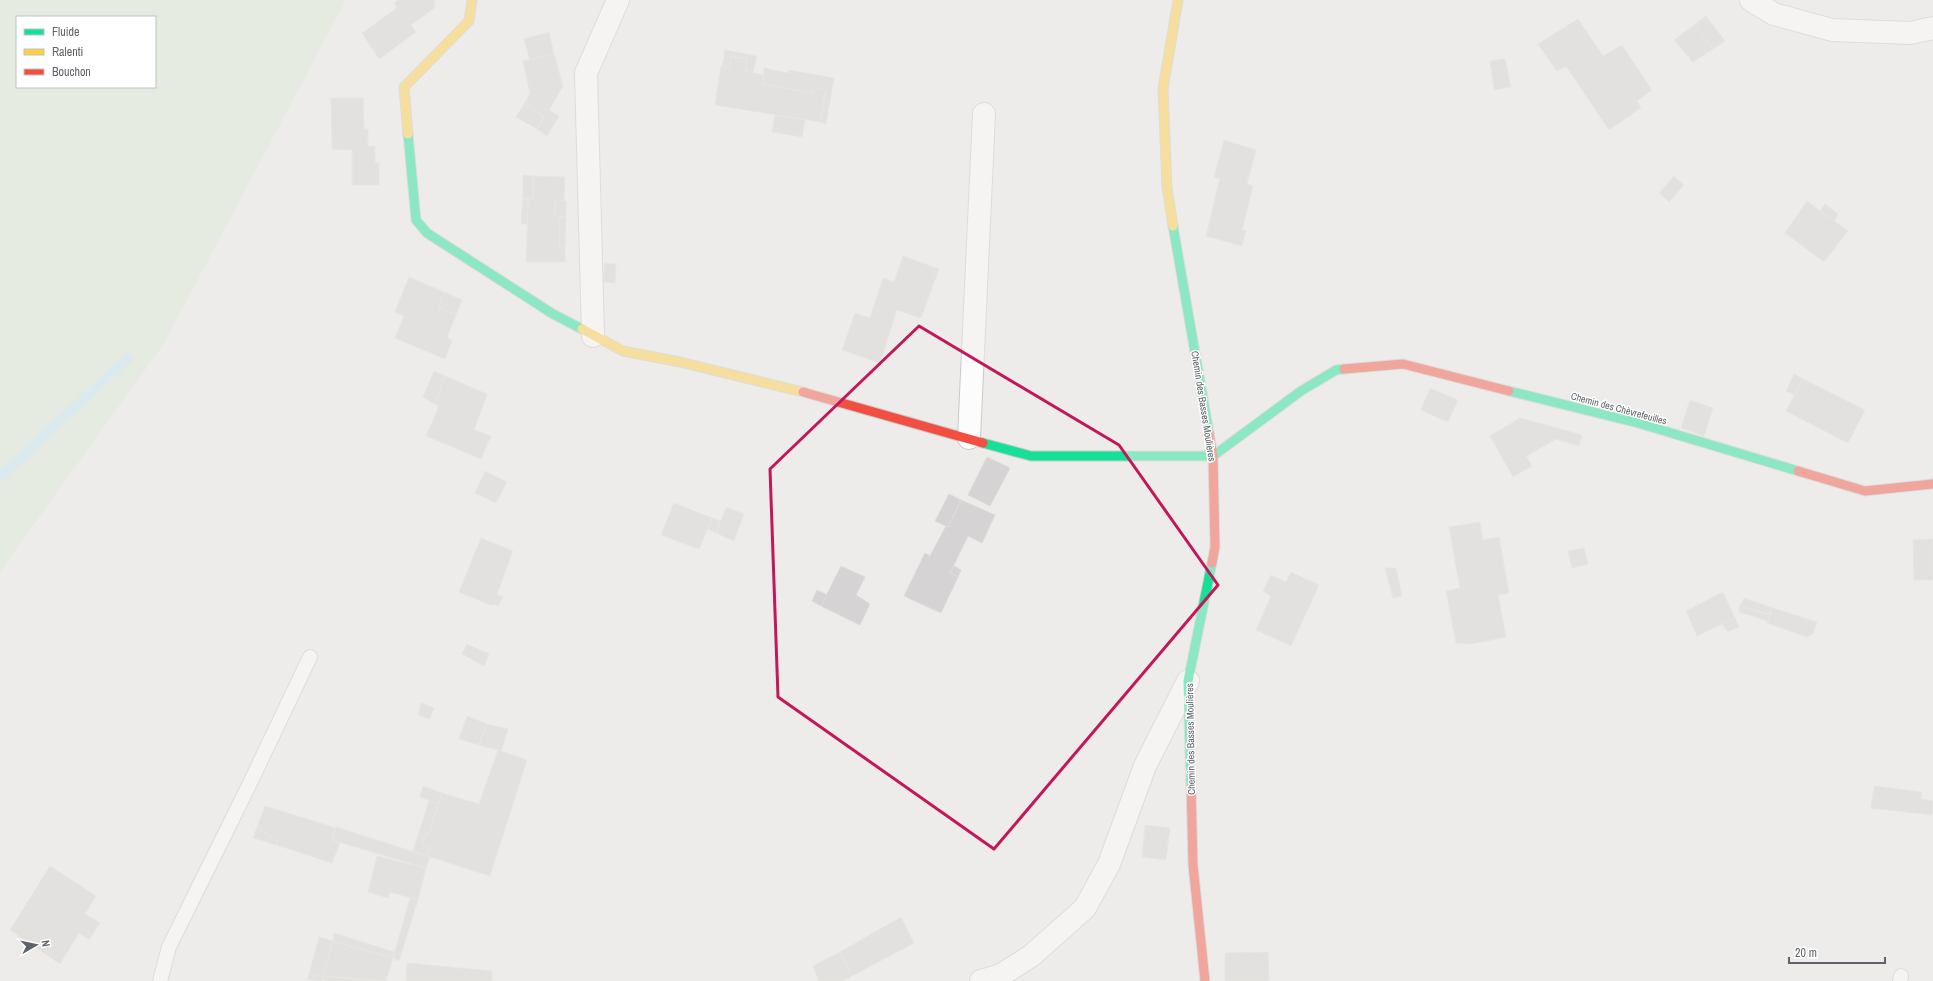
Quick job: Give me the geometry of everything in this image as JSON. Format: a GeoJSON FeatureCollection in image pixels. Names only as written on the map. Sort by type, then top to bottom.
{"type":"FeatureCollection","features":[{"type":"Feature","properties":{"kind":"street"},"geometry":{"type":"LineString","coordinates":[[472,0],[469,21],[404,87],[416,220],[427,233],[553,314],[623,351],[680,362],[782,386],[1031,456],[1213,456]]}},
{"type":"Feature","properties":{"kind":"street"},"geometry":{"type":"LineString","coordinates":[[593,336],[586,73],[618,0]]}},
{"type":"Feature","properties":{"kind":"street","name":"Chemin des Basses Moulières"},"geometry":{"type":"LineString","coordinates":[[1178,0],[1163,89],[1166,188],[1213,456],[1215,548],[1188,681],[1193,865],[1205,981]]}},
{"type":"Feature","properties":{"kind":"street"},"geometry":{"type":"LineString","coordinates":[[1751,0],[1774,14],[1832,30],[1910,33],[1933,28]]}},
{"type":"Feature","properties":{"kind":"street"},"geometry":{"type":"LineString","coordinates":[[969,438],[984,114]]}},
{"type":"Feature","properties":{"kind":"street","name":"Chemin des Chèvrefeuilles"},"geometry":{"type":"LineString","coordinates":[[1213,456],[1301,391],[1336,370],[1403,364],[1638,423],[1865,491],[1933,484]]}},
{"type":"Feature","properties":{"kind":"street"},"geometry":{"type":"LineString","coordinates":[[981,981],[1001,975],[1031,956],[1085,908],[1109,864],[1145,766],[1188,681]]}},
{"type":"Feature","properties":{"kind":"lane"},"geometry":{"type":"LineString","coordinates":[[160,981],[169,947],[310,657]]}},
{"type":"Feature","properties":{"kind":"highlighted area"},"geometry":{"type":"Polygon","coordinates":[[[919,326],[1119,445],[1218,585],[994,849],[778,697],[770,469],[919,326]]]}},
{"type":"Feature","properties":{"kind":"green space"},"geometry":{"type":"Polygon","coordinates":[[[0,0],[346,0],[165,342],[0,572],[0,0]]]}},
{"type":"Feature","properties":{"kind":"building"},"geometry":{"type":"Polygon","coordinates":[[[398,0],[435,0],[434,8],[411,25],[416,32],[379,59],[362,33],[397,8],[394,3],[398,0]]]}},
{"type":"Feature","properties":{"kind":"building"},"geometry":{"type":"Polygon","coordinates":[[[1706,16],[1725,41],[1713,49],[1694,25],[1706,16]]]}},
{"type":"Feature","properties":{"kind":"building"},"geometry":{"type":"Polygon","coordinates":[[[1578,19],[1603,56],[1622,45],[1652,90],[1637,101],[1641,108],[1609,130],[1566,66],[1557,71],[1538,44],[1578,19]]]}},
{"type":"Feature","properties":{"kind":"building"},"geometry":{"type":"Polygon","coordinates":[[[1694,25],[1713,49],[1693,62],[1674,40],[1694,25]]]}},
{"type":"Feature","properties":{"kind":"building"},"geometry":{"type":"Polygon","coordinates":[[[549,32],[554,54],[530,60],[524,39],[549,32]]]}},
{"type":"Feature","properties":{"kind":"building"},"geometry":{"type":"Polygon","coordinates":[[[725,50],[757,56],[753,72],[746,71],[747,59],[731,56],[729,68],[722,67],[725,50]]]}},
{"type":"Feature","properties":{"kind":"building"},"geometry":{"type":"Polygon","coordinates":[[[554,54],[563,86],[549,110],[559,116],[547,136],[537,129],[544,116],[524,104],[530,94],[523,61],[554,54]]]}},
{"type":"Feature","properties":{"kind":"building"},"geometry":{"type":"Polygon","coordinates":[[[731,56],[747,59],[746,71],[764,75],[763,84],[812,93],[813,87],[826,90],[820,122],[715,105],[721,66],[729,68],[731,56]]]}},
{"type":"Feature","properties":{"kind":"building"},"geometry":{"type":"Polygon","coordinates":[[[1505,59],[1511,87],[1494,90],[1490,61],[1505,59]]]}},
{"type":"Feature","properties":{"kind":"building"},"geometry":{"type":"Polygon","coordinates":[[[764,68],[788,73],[789,70],[834,78],[826,124],[820,122],[826,90],[813,87],[812,93],[763,84],[764,68]]]}},
{"type":"Feature","properties":{"kind":"building"},"geometry":{"type":"Polygon","coordinates":[[[331,98],[363,98],[364,129],[368,129],[368,146],[375,146],[375,163],[379,163],[379,185],[352,185],[352,150],[332,149],[331,98]]]}},
{"type":"Feature","properties":{"kind":"building"},"geometry":{"type":"Polygon","coordinates":[[[524,104],[544,116],[537,129],[516,117],[524,104]]]}},
{"type":"Feature","properties":{"kind":"building"},"geometry":{"type":"Polygon","coordinates":[[[775,115],[805,120],[802,137],[772,132],[775,115]]]}},
{"type":"Feature","properties":{"kind":"building"},"geometry":{"type":"Polygon","coordinates":[[[1224,140],[1256,150],[1247,184],[1253,186],[1242,230],[1246,231],[1242,246],[1206,236],[1220,178],[1214,178],[1224,140]]]}},
{"type":"Feature","properties":{"kind":"building"},"geometry":{"type":"Polygon","coordinates":[[[523,175],[533,176],[533,199],[523,199],[523,175]]]}},
{"type":"Feature","properties":{"kind":"building"},"geometry":{"type":"Polygon","coordinates":[[[533,176],[565,177],[564,201],[555,200],[555,216],[560,217],[559,248],[565,248],[565,262],[526,262],[528,199],[533,199],[533,176]]]}},
{"type":"Feature","properties":{"kind":"building"},"geometry":{"type":"Polygon","coordinates":[[[1674,176],[1684,185],[1669,202],[1659,193],[1674,176]]]}},
{"type":"Feature","properties":{"kind":"building"},"geometry":{"type":"Polygon","coordinates":[[[523,199],[528,199],[527,224],[521,224],[523,199]]]}},
{"type":"Feature","properties":{"kind":"building"},"geometry":{"type":"Polygon","coordinates":[[[555,200],[566,201],[566,217],[555,216],[555,200]]]}},
{"type":"Feature","properties":{"kind":"building"},"geometry":{"type":"Polygon","coordinates":[[[1807,201],[1848,231],[1824,262],[1785,233],[1807,201]]]}},
{"type":"Feature","properties":{"kind":"building"},"geometry":{"type":"Polygon","coordinates":[[[1825,204],[1838,214],[1834,221],[1820,211],[1825,204]]]}},
{"type":"Feature","properties":{"kind":"building"},"geometry":{"type":"Polygon","coordinates":[[[560,217],[566,217],[565,248],[559,248],[560,217]]]}},
{"type":"Feature","properties":{"kind":"building"},"geometry":{"type":"Polygon","coordinates":[[[903,256],[939,269],[921,318],[897,310],[880,363],[842,350],[855,313],[870,318],[883,278],[894,282],[903,256]]]}},
{"type":"Feature","properties":{"kind":"building"},"geometry":{"type":"Polygon","coordinates":[[[605,263],[616,264],[615,283],[603,282],[605,263]]]}},
{"type":"Feature","properties":{"kind":"building"},"geometry":{"type":"Polygon","coordinates":[[[409,277],[444,292],[439,307],[456,315],[447,337],[452,341],[445,359],[395,338],[404,316],[395,312],[409,277]]]}},
{"type":"Feature","properties":{"kind":"building"},"geometry":{"type":"Polygon","coordinates":[[[444,292],[462,300],[456,315],[439,307],[444,292]]]}},
{"type":"Feature","properties":{"kind":"building"},"geometry":{"type":"Polygon","coordinates":[[[434,371],[445,376],[435,404],[423,397],[434,371]]]}},
{"type":"Feature","properties":{"kind":"building"},"geometry":{"type":"Polygon","coordinates":[[[1794,374],[1803,379],[1795,395],[1786,391],[1794,374]]]}},
{"type":"Feature","properties":{"kind":"building"},"geometry":{"type":"Polygon","coordinates":[[[445,376],[487,394],[474,430],[491,436],[481,459],[426,436],[439,406],[435,404],[445,376]]]}},
{"type":"Feature","properties":{"kind":"building"},"geometry":{"type":"Polygon","coordinates":[[[1803,379],[1865,410],[1848,443],[1786,411],[1803,379]]]}},
{"type":"Feature","properties":{"kind":"building"},"geometry":{"type":"Polygon","coordinates":[[[1430,388],[1458,400],[1448,422],[1421,410],[1430,388]]]}},
{"type":"Feature","properties":{"kind":"building"},"geometry":{"type":"Polygon","coordinates":[[[1690,400],[1713,408],[1704,436],[1681,428],[1690,400]]]}},
{"type":"Feature","properties":{"kind":"building"},"geometry":{"type":"Polygon","coordinates":[[[1520,418],[1579,434],[1582,436],[1579,446],[1556,439],[1526,456],[1532,466],[1513,477],[1490,436],[1520,418]]]}},
{"type":"Feature","properties":{"kind":"building"},"geometry":{"type":"Polygon","coordinates":[[[987,457],[1010,468],[990,506],[968,495],[987,457]]]}},
{"type":"Feature","properties":{"kind":"building"},"geometry":{"type":"Polygon","coordinates":[[[485,471],[507,482],[496,503],[475,493],[485,471]]]}},
{"type":"Feature","properties":{"kind":"building"},"geometry":{"type":"Polygon","coordinates":[[[949,494],[961,500],[948,527],[935,521],[949,494]]]}},
{"type":"Feature","properties":{"kind":"building"},"geometry":{"type":"Polygon","coordinates":[[[961,500],[995,515],[982,543],[968,536],[950,573],[958,577],[941,613],[904,596],[925,553],[930,556],[946,526],[948,527],[961,500]]]}},
{"type":"Feature","properties":{"kind":"building"},"geometry":{"type":"Polygon","coordinates":[[[674,503],[712,518],[699,549],[661,535],[674,503]]]}},
{"type":"Feature","properties":{"kind":"building"},"geometry":{"type":"Polygon","coordinates":[[[726,507],[744,514],[734,541],[716,533],[726,507]]]}},
{"type":"Feature","properties":{"kind":"building"},"geometry":{"type":"Polygon","coordinates":[[[712,518],[720,521],[716,533],[708,529],[712,518]]]}},
{"type":"Feature","properties":{"kind":"building"},"geometry":{"type":"Polygon","coordinates":[[[1480,522],[1483,540],[1499,537],[1509,593],[1498,595],[1506,637],[1471,644],[1456,643],[1446,591],[1460,588],[1449,527],[1480,522]]]}},
{"type":"Feature","properties":{"kind":"building"},"geometry":{"type":"Polygon","coordinates":[[[481,538],[513,551],[497,594],[503,597],[498,606],[493,604],[493,606],[459,592],[481,538]]]}},
{"type":"Feature","properties":{"kind":"building"},"geometry":{"type":"Polygon","coordinates":[[[1933,539],[1933,580],[1914,580],[1913,540],[1933,539]]]}},
{"type":"Feature","properties":{"kind":"building"},"geometry":{"type":"Polygon","coordinates":[[[1584,548],[1588,564],[1572,568],[1568,551],[1584,548]]]}},
{"type":"Feature","properties":{"kind":"building"},"geometry":{"type":"Polygon","coordinates":[[[841,566],[865,577],[856,595],[870,604],[860,625],[821,606],[841,566]]]}},
{"type":"Feature","properties":{"kind":"building"},"geometry":{"type":"Polygon","coordinates":[[[954,566],[961,570],[958,577],[950,573],[954,566]]]}},
{"type":"Feature","properties":{"kind":"building"},"geometry":{"type":"Polygon","coordinates":[[[1385,568],[1396,568],[1402,596],[1393,598],[1385,568]]]}},
{"type":"Feature","properties":{"kind":"building"},"geometry":{"type":"Polygon","coordinates":[[[1291,572],[1319,585],[1291,646],[1256,630],[1271,596],[1263,591],[1271,575],[1286,582],[1291,572]]]}},
{"type":"Feature","properties":{"kind":"building"},"geometry":{"type":"Polygon","coordinates":[[[817,590],[827,595],[821,606],[812,601],[817,590]]]}},
{"type":"Feature","properties":{"kind":"building"},"geometry":{"type":"Polygon","coordinates":[[[1723,592],[1735,618],[1697,636],[1686,611],[1723,592]]]}},
{"type":"Feature","properties":{"kind":"building"},"geometry":{"type":"Polygon","coordinates":[[[1744,598],[1773,608],[1769,614],[1740,606],[1744,598]]]}},
{"type":"Feature","properties":{"kind":"building"},"geometry":{"type":"Polygon","coordinates":[[[1740,606],[1770,615],[1768,621],[1739,612],[1740,606]]]}},
{"type":"Feature","properties":{"kind":"building"},"geometry":{"type":"Polygon","coordinates":[[[1773,608],[1817,622],[1813,634],[1807,637],[1767,623],[1773,608]]]}},
{"type":"Feature","properties":{"kind":"building"},"geometry":{"type":"Polygon","coordinates":[[[1735,618],[1739,627],[1728,632],[1722,624],[1735,618]]]}},
{"type":"Feature","properties":{"kind":"building"},"geometry":{"type":"Polygon","coordinates":[[[467,644],[489,654],[484,666],[462,654],[467,644]]]}},
{"type":"Feature","properties":{"kind":"building"},"geometry":{"type":"Polygon","coordinates":[[[421,703],[434,708],[430,719],[418,715],[421,703]]]}},
{"type":"Feature","properties":{"kind":"building"},"geometry":{"type":"Polygon","coordinates":[[[467,716],[487,724],[479,745],[459,739],[467,716]]]}},
{"type":"Feature","properties":{"kind":"building"},"geometry":{"type":"Polygon","coordinates":[[[487,724],[508,729],[501,751],[479,745],[487,724]]]}},
{"type":"Feature","properties":{"kind":"building"},"geometry":{"type":"Polygon","coordinates":[[[498,750],[527,760],[490,876],[427,856],[429,847],[422,843],[426,833],[429,834],[442,793],[479,804],[498,750]]]}},
{"type":"Feature","properties":{"kind":"building"},"geometry":{"type":"Polygon","coordinates":[[[423,786],[442,793],[438,804],[420,797],[423,786]]]}},
{"type":"Feature","properties":{"kind":"building"},"geometry":{"type":"Polygon","coordinates":[[[1874,786],[1922,792],[1921,799],[1933,801],[1932,815],[1871,808],[1874,786]]]}},
{"type":"Feature","properties":{"kind":"building"},"geometry":{"type":"Polygon","coordinates":[[[429,801],[438,804],[429,834],[426,833],[422,843],[429,847],[427,856],[413,851],[429,801]]]}},
{"type":"Feature","properties":{"kind":"building"},"geometry":{"type":"Polygon","coordinates":[[[265,806],[336,828],[332,840],[340,843],[332,863],[277,845],[277,841],[257,827],[265,806]]]}},
{"type":"Feature","properties":{"kind":"building"},"geometry":{"type":"Polygon","coordinates":[[[1145,825],[1170,828],[1166,860],[1142,857],[1145,825]]]}},
{"type":"Feature","properties":{"kind":"building"},"geometry":{"type":"Polygon","coordinates":[[[257,827],[277,841],[277,845],[253,838],[257,827]]]}},
{"type":"Feature","properties":{"kind":"building"},"geometry":{"type":"Polygon","coordinates":[[[336,827],[430,857],[426,868],[332,840],[336,827]]]}},
{"type":"Feature","properties":{"kind":"building"},"geometry":{"type":"Polygon","coordinates":[[[377,856],[426,868],[418,900],[390,892],[388,898],[368,892],[377,856]]]}},
{"type":"Feature","properties":{"kind":"building"},"geometry":{"type":"Polygon","coordinates":[[[50,866],[96,896],[85,914],[100,923],[89,940],[79,933],[60,964],[10,930],[50,866]]]}},
{"type":"Feature","properties":{"kind":"building"},"geometry":{"type":"Polygon","coordinates":[[[410,898],[418,900],[399,961],[393,958],[410,898]]]}},
{"type":"Feature","properties":{"kind":"building"},"geometry":{"type":"Polygon","coordinates":[[[901,917],[914,943],[852,976],[840,952],[901,917]]]}},
{"type":"Feature","properties":{"kind":"building"},"geometry":{"type":"Polygon","coordinates":[[[334,933],[394,952],[393,958],[333,941],[334,933]]]}},
{"type":"Feature","properties":{"kind":"building"},"geometry":{"type":"Polygon","coordinates":[[[319,937],[333,941],[323,976],[309,974],[319,937]]]}},
{"type":"Feature","properties":{"kind":"building"},"geometry":{"type":"Polygon","coordinates":[[[333,941],[393,958],[386,981],[323,976],[333,941]]]}},
{"type":"Feature","properties":{"kind":"building"},"geometry":{"type":"Polygon","coordinates":[[[840,952],[852,976],[843,981],[819,981],[813,966],[840,952]]]}},
{"type":"Feature","properties":{"kind":"building"},"geometry":{"type":"Polygon","coordinates":[[[1268,952],[1269,981],[1225,981],[1225,953],[1268,952]]]}},
{"type":"Feature","properties":{"kind":"building"},"geometry":{"type":"Polygon","coordinates":[[[407,963],[492,971],[492,981],[406,981],[407,963]]]}},
{"type":"Feature","properties":{"kind":"building"},"geometry":{"type":"Polygon","coordinates":[[[309,974],[323,976],[322,981],[307,979],[309,974]]]}},
{"type":"Feature","properties":{"kind":"building"},"geometry":{"type":"Polygon","coordinates":[[[323,976],[386,981],[328,981],[322,979],[323,976]]]}},
{"type":"Feature","properties":{"kind":"waterway"},"geometry":{"type":"LineString","coordinates":[[0,477],[128,358]]}},
{"type":"Feature","properties":{"kind":"traffic: fast"},"geometry":{"type":"LineString","coordinates":[[408,134],[416,220],[427,233],[553,314],[582,329]]}},
{"type":"Feature","properties":{"kind":"traffic: fast"},"geometry":{"type":"LineString","coordinates":[[1173,226],[1209,433]]}},
{"type":"Feature","properties":{"kind":"traffic: fast"},"geometry":{"type":"LineString","coordinates":[[983,443],[1031,456],[1213,456],[1301,391],[1336,370],[1344,369]]}},
{"type":"Feature","properties":{"kind":"traffic: fast"},"geometry":{"type":"LineString","coordinates":[[1509,391],[1638,423],[1798,471]]}},
{"type":"Feature","properties":{"kind":"traffic: fast"},"geometry":{"type":"LineString","coordinates":[[1191,787],[1188,681],[1212,563]]}},
{"type":"Feature","properties":{"kind":"traffic: slow"},"geometry":{"type":"LineString","coordinates":[[408,134],[404,87],[469,21],[472,0]]}},
{"type":"Feature","properties":{"kind":"traffic: slow"},"geometry":{"type":"LineString","coordinates":[[1173,226],[1167,188],[1163,89],[1178,0]]}},
{"type":"Feature","properties":{"kind":"traffic: slow"},"geometry":{"type":"LineString","coordinates":[[582,329],[623,351],[680,362],[803,392]]}},
{"type":"Feature","properties":{"kind":"traffic: jam"},"geometry":{"type":"LineString","coordinates":[[1344,369],[1403,364],[1509,391]]}},
{"type":"Feature","properties":{"kind":"traffic: jam"},"geometry":{"type":"LineString","coordinates":[[803,392],[983,443]]}},
{"type":"Feature","properties":{"kind":"traffic: jam"},"geometry":{"type":"LineString","coordinates":[[1209,433],[1213,456],[1215,547],[1212,563]]}},
{"type":"Feature","properties":{"kind":"traffic: jam"},"geometry":{"type":"LineString","coordinates":[[1798,471],[1865,491],[1933,484]]}},
{"type":"Feature","properties":{"kind":"traffic: jam"},"geometry":{"type":"LineString","coordinates":[[1191,787],[1193,865],[1205,981]]}}]}
